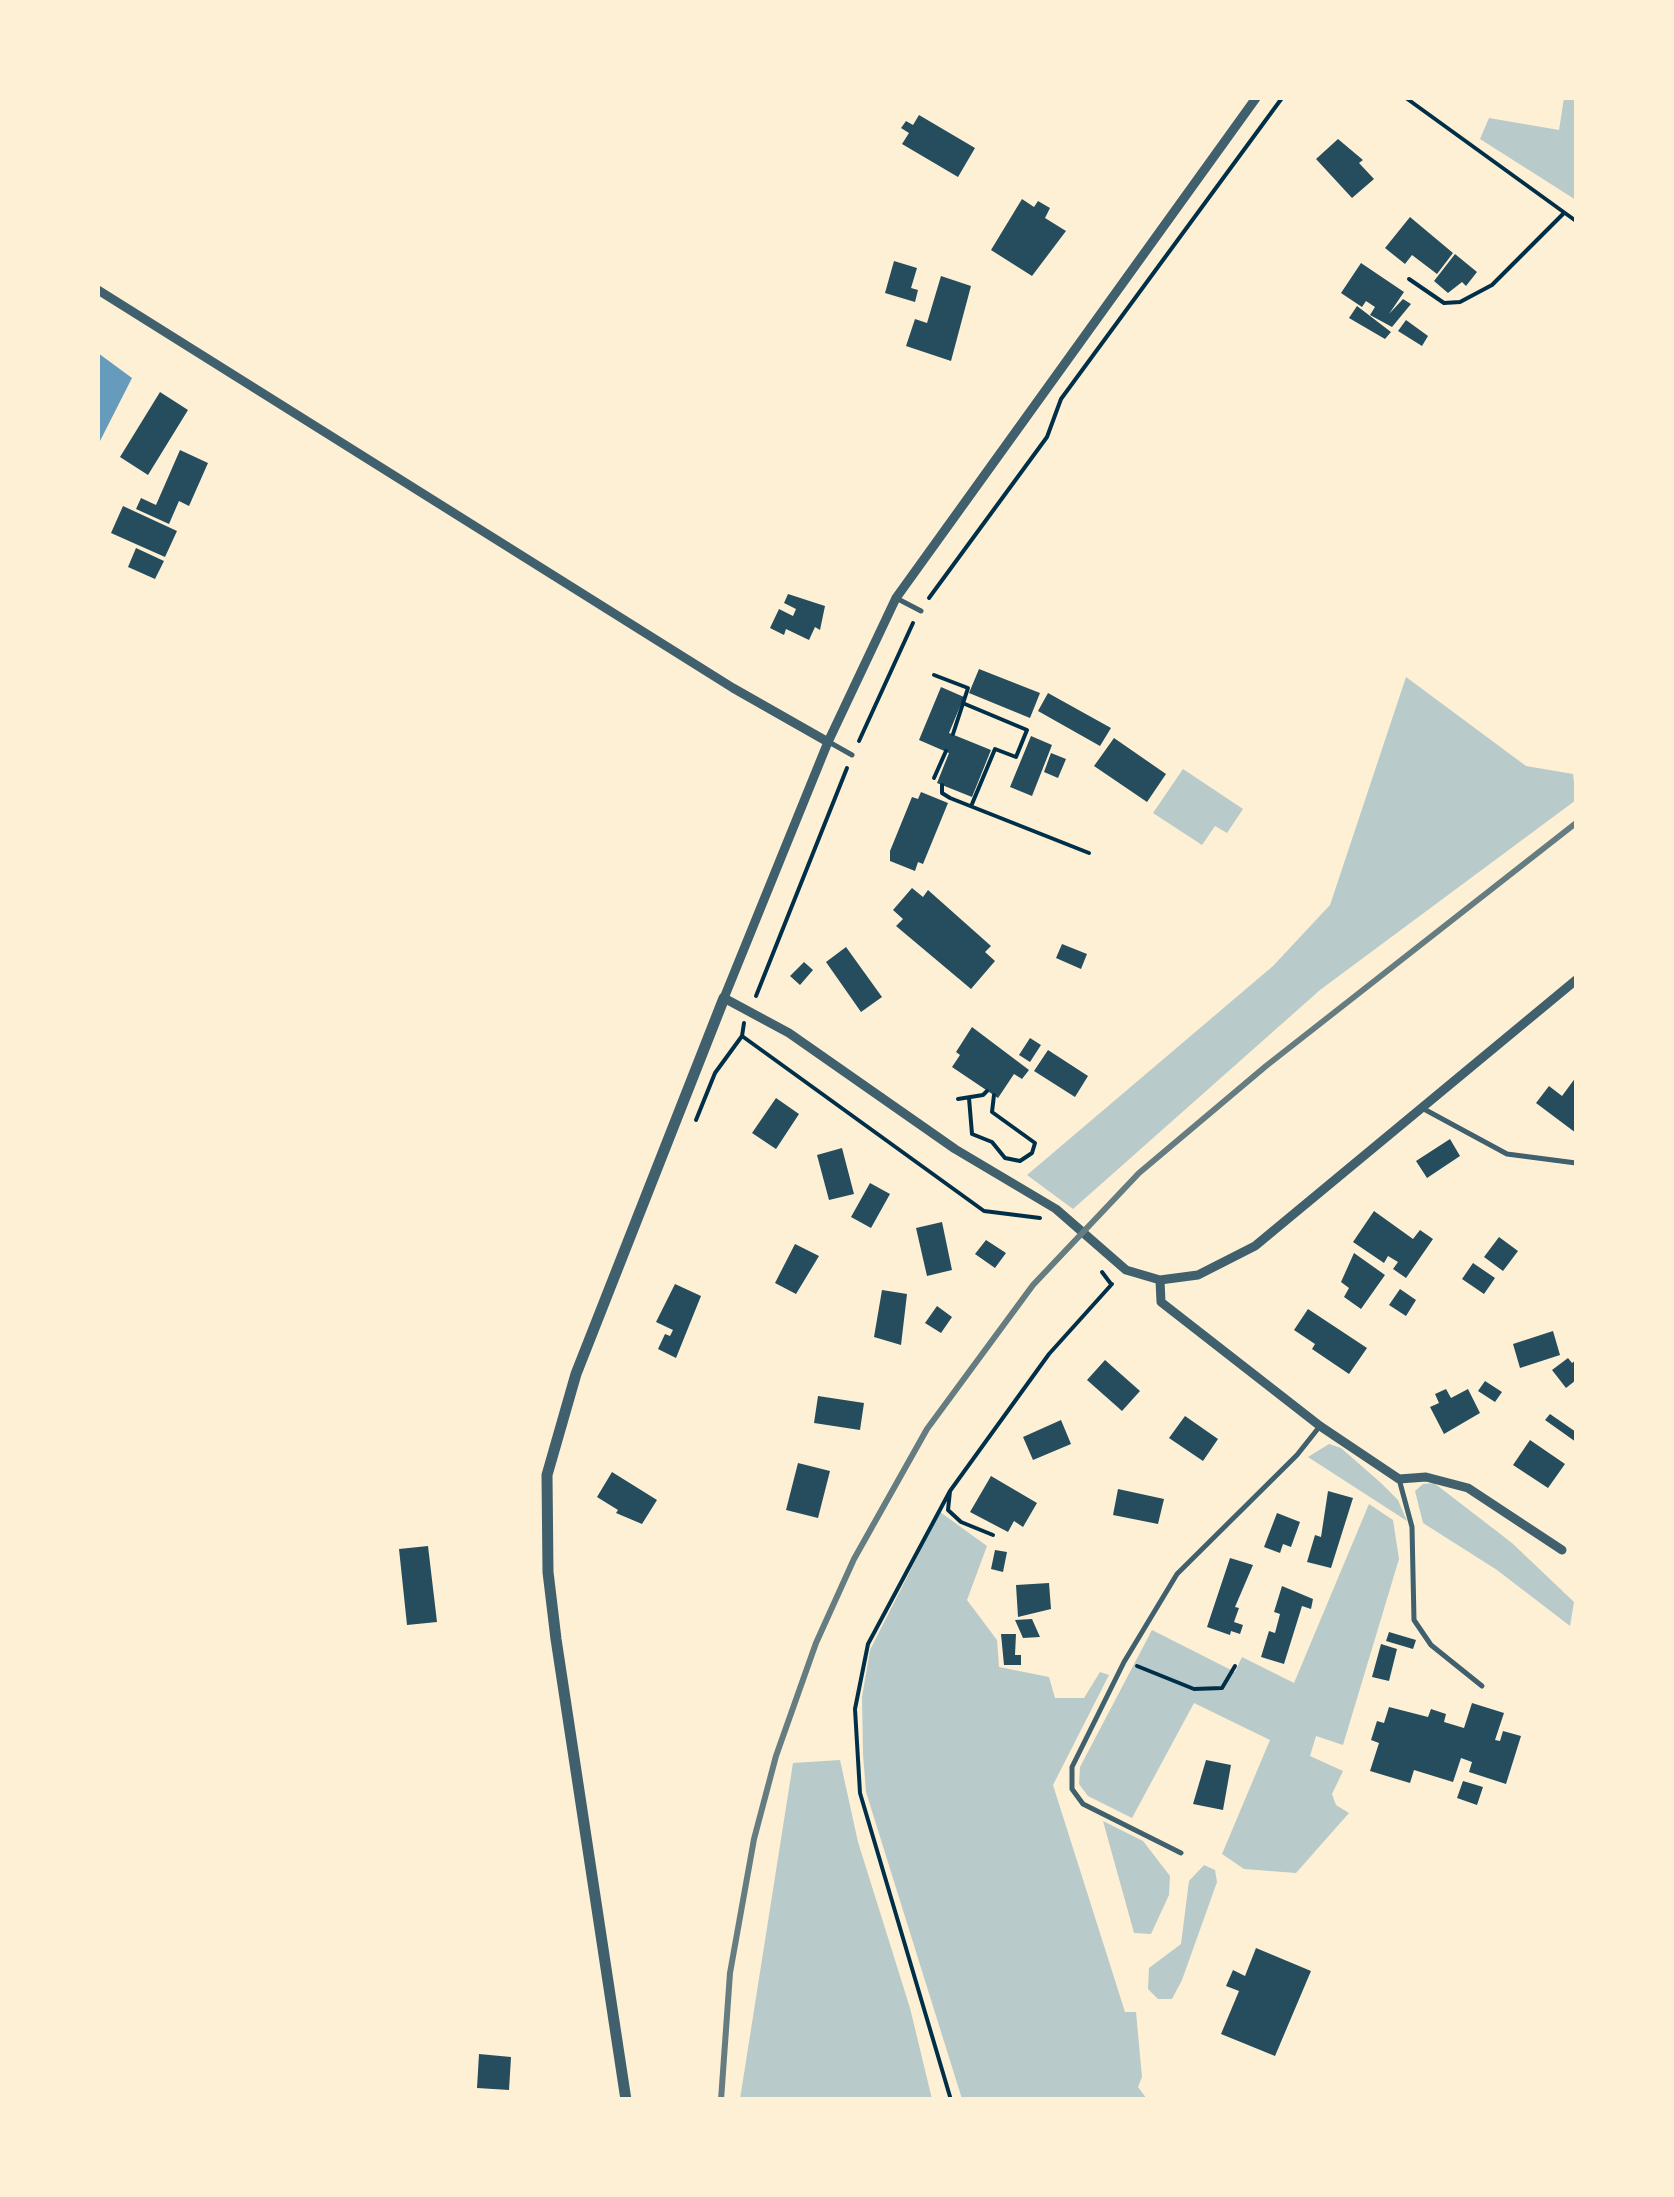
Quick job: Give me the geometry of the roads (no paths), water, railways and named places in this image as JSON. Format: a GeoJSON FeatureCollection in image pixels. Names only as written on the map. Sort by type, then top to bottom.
{"type":"FeatureCollection","features":[{"type":"Feature","properties":{"kind":"street"},"geometry":{"type":"LineString","coordinates":[[626,2100],[548,1572],[547,1475],[576,1374],[828,742],[896,598],[1256,98]]}},
{"type":"Feature","properties":{"kind":"street"},"geometry":{"type":"LineString","coordinates":[[98,290],[733,688],[828,742]]}},
{"type":"Feature","properties":{"kind":"street"},"geometry":{"type":"LineString","coordinates":[[724,998],[790,1034],[1053,1214],[1126,1270],[1160,1280],[1198,1275],[1255,1246],[1576,980]]}},
{"type":"Feature","properties":{"kind":"street"},"geometry":{"type":"LineString","coordinates":[[1160,1280],[1161,1302],[1320,1426],[1399,1478],[1426,1476],[1468,1488],[1562,1550]]}},
{"type":"Feature","properties":{"kind":"lane"},"geometry":{"type":"LineString","coordinates":[[896,598],[921,612]]}},
{"type":"Feature","properties":{"kind":"lane"},"geometry":{"type":"LineString","coordinates":[[828,742],[852,755]]}},
{"type":"Feature","properties":{"kind":"lane"},"geometry":{"type":"LineString","coordinates":[[1422,1108],[1506,1154],[1576,1163]]}},
{"type":"Feature","properties":{"kind":"lane"},"geometry":{"type":"LineString","coordinates":[[1180,1852],[1082,1804],[1072,1789],[1072,1767],[1124,1662],[1177,1574],[1218,1528],[1297,1455],[1320,1426]]}},
{"type":"Feature","properties":{"kind":"lane"},"geometry":{"type":"LineString","coordinates":[[1399,1478],[1412,1528],[1414,1620],[1431,1645],[1482,1686]]}},
{"type":"Feature","properties":{"kind":"water"},"geometry":{"type":"Polygon","coordinates":[[[98,353],[132,378],[98,445],[98,353]]]}},
{"type":"Feature","properties":{"kind":"railway"},"geometry":{"type":"LineString","coordinates":[[721,2100],[730,1973],[754,1839],[776,1756],[816,1643],[854,1559],[927,1429],[1033,1285],[1139,1173],[1266,1066],[1576,823]]}}]}
